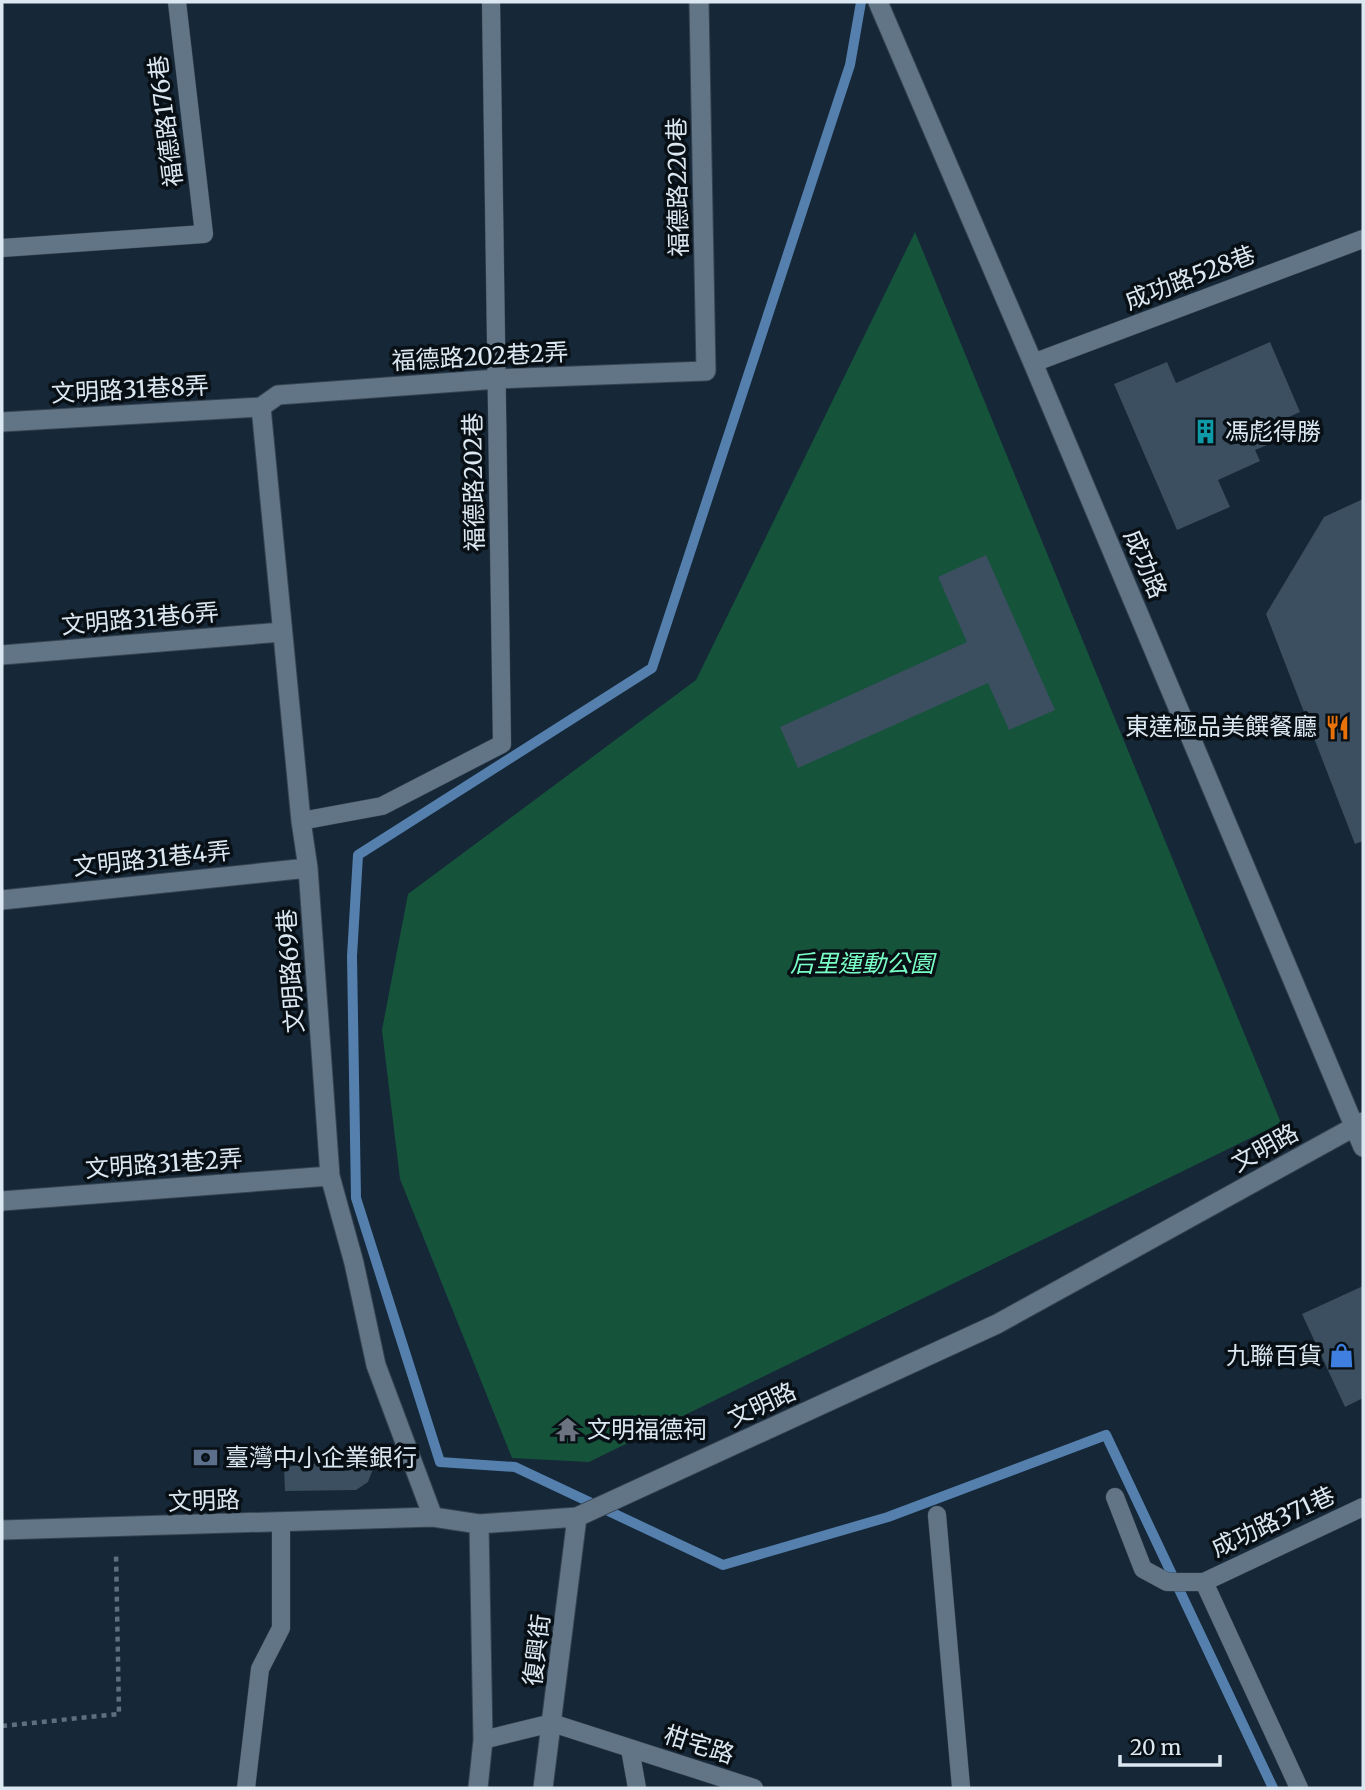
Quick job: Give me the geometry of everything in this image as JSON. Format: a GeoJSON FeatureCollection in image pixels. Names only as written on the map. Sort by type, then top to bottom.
{"type":"FeatureCollection","features":[{"type":"Feature","properties":{"kind":"street","name":"福德路220巷"},"geometry":{"type":"LineString","coordinates":[[699,2],[706,370]]}},
{"type":"Feature","properties":{"kind":"street","name":"成功路"},"geometry":{"type":"LineString","coordinates":[[878,2],[1359,1124],[1363,1147]]}},
{"type":"Feature","properties":{"kind":"street","name":"福德路202巷2弄"},"geometry":{"type":"LineString","coordinates":[[261,407],[278,395],[498,379],[706,370]]}},
{"type":"Feature","properties":{"kind":"street","name":"文明路31巷8弄"},"geometry":{"type":"LineString","coordinates":[[2,422],[261,407]]}},
{"type":"Feature","properties":{"kind":"street","name":"文明路69巷"},"geometry":{"type":"LineString","coordinates":[[261,407],[301,821],[308,868],[330,1176],[355,1263],[376,1365],[433,1517]]}},
{"type":"Feature","properties":{"kind":"street","name":"文明路31巷6弄"},"geometry":{"type":"LineString","coordinates":[[2,655],[282,632]]}},
{"type":"Feature","properties":{"kind":"street","name":"文明路31巷4弄"},"geometry":{"type":"LineString","coordinates":[[2,900],[308,868]]}},
{"type":"Feature","properties":{"kind":"street","name":"文明路"},"geometry":{"type":"LineString","coordinates":[[2,1530],[433,1517],[479,1524],[577,1517],[997,1324],[1359,1124]]}},
{"type":"Feature","properties":{"kind":"street","name":"文明路31巷2弄"},"geometry":{"type":"LineString","coordinates":[[2,1201],[330,1176]]}},
{"type":"Feature","properties":{"kind":"street","name":"復興街"},"geometry":{"type":"LineString","coordinates":[[543,1788],[577,1517]]}},
{"type":"Feature","properties":{"kind":"street","name":"復興街"},"geometry":{"type":"LineString","coordinates":[[478,1788],[483,1740],[479,1524]]}},
{"type":"Feature","properties":{"kind":"lane","name":"福德路176巷"},"geometry":{"type":"LineString","coordinates":[[2,248],[204,234],[177,2]]}},
{"type":"Feature","properties":{"kind":"lane","name":"福德路202巷"},"geometry":{"type":"LineString","coordinates":[[301,821],[382,806],[502,744],[491,2]]}},
{"type":"Feature","properties":{"kind":"lane","name":"成功路528巷"},"geometry":{"type":"LineString","coordinates":[[1034,363],[1363,239]]}},
{"type":"Feature","properties":{"kind":"lane"},"geometry":{"type":"LineString","coordinates":[[1115,1497],[1143,1569],[1167,1582],[1204,1582],[1299,1788]]}},
{"type":"Feature","properties":{"kind":"lane","name":"成功路371巷"},"geometry":{"type":"LineString","coordinates":[[1204,1582],[1363,1507]]}},
{"type":"Feature","properties":{"kind":"lane"},"geometry":{"type":"LineString","coordinates":[[937,1514],[958,1788]]}},
{"type":"Feature","properties":{"kind":"lane"},"geometry":{"type":"LineString","coordinates":[[246,1788],[260,1669],[281,1628],[281,1523]]}},
{"type":"Feature","properties":{"kind":"lane"},"geometry":{"type":"LineString","coordinates":[[483,1740],[552,1723]]}},
{"type":"Feature","properties":{"kind":"lane","name":"柑宅路"},"geometry":{"type":"LineString","coordinates":[[552,1723],[754,1788]]}},
{"type":"Feature","properties":{"kind":"lane","name":"柑宅路"},"geometry":{"type":"LineString","coordinates":[[630,1749],[637,1788]]}},
{"type":"Feature","properties":{"kind":"path"},"geometry":{"type":"LineString","coordinates":[[2,1726],[119,1714],[116,1528]]}},
{"type":"Feature","properties":{"kind":"green space","name":"后里運動公園"},"geometry":{"type":"Polygon","coordinates":[[[915,232],[1281,1123],[589,1462],[512,1458],[400,1179],[382,1030],[408,894],[696,680],[915,232]]]}},
{"type":"Feature","properties":{"kind":"building","name":"馮彪得勝"},"geometry":{"type":"Polygon","coordinates":[[[1270,342],[1300,412],[1273,424],[1279,440],[1255,450],[1260,461],[1218,480],[1230,507],[1177,530],[1114,384],[1167,362],[1176,383],[1270,342]]]}},
{"type":"Feature","properties":{"kind":"building","name":"東達極品美饌餐廳"},"geometry":{"type":"Polygon","coordinates":[[[1363,499],[1363,841],[1355,844],[1266,614],[1324,517],[1363,499]]]}},
{"type":"Feature","properties":{"kind":"building"},"geometry":{"type":"Polygon","coordinates":[[[986,555],[1055,710],[1009,730],[988,683],[798,768],[780,727],[967,642],[938,577],[986,555]]]}},
{"type":"Feature","properties":{"kind":"building","name":"九聯百貨"},"geometry":{"type":"Polygon","coordinates":[[[1363,1286],[1363,1398],[1345,1407],[1302,1314],[1363,1286]]]}},
{"type":"Feature","properties":{"kind":"building"},"geometry":{"type":"Polygon","coordinates":[[[369,1458],[373,1469],[368,1482],[356,1490],[285,1491],[284,1467],[369,1458]]]}},
{"type":"Feature","properties":{"kind":"waterway"},"geometry":{"type":"LineString","coordinates":[[861,2],[850,65],[652,668],[358,855],[352,956],[356,1198],[440,1462],[515,1467],[723,1565],[888,1517],[1106,1435],[1273,1788]]}},
{"type":"Feature","properties":{"kind":"place","name":"馮彪得勝"},"geometry":{"type":"Point","coordinates":[1205,432]}},
{"type":"Feature","properties":{"kind":"place","name":"東達極品美饌餐廳"},"geometry":{"type":"Point","coordinates":[1337,727]}},
{"type":"Feature","properties":{"kind":"place","name":"九聯百貨"},"geometry":{"type":"Point","coordinates":[1342,1356]}},
{"type":"Feature","properties":{"kind":"place","name":"文明福德祠"},"geometry":{"type":"Point","coordinates":[567,1430]}},
{"type":"Feature","properties":{"kind":"place","name":"臺灣中小企業銀行"},"geometry":{"type":"Point","coordinates":[205,1458]}}]}
